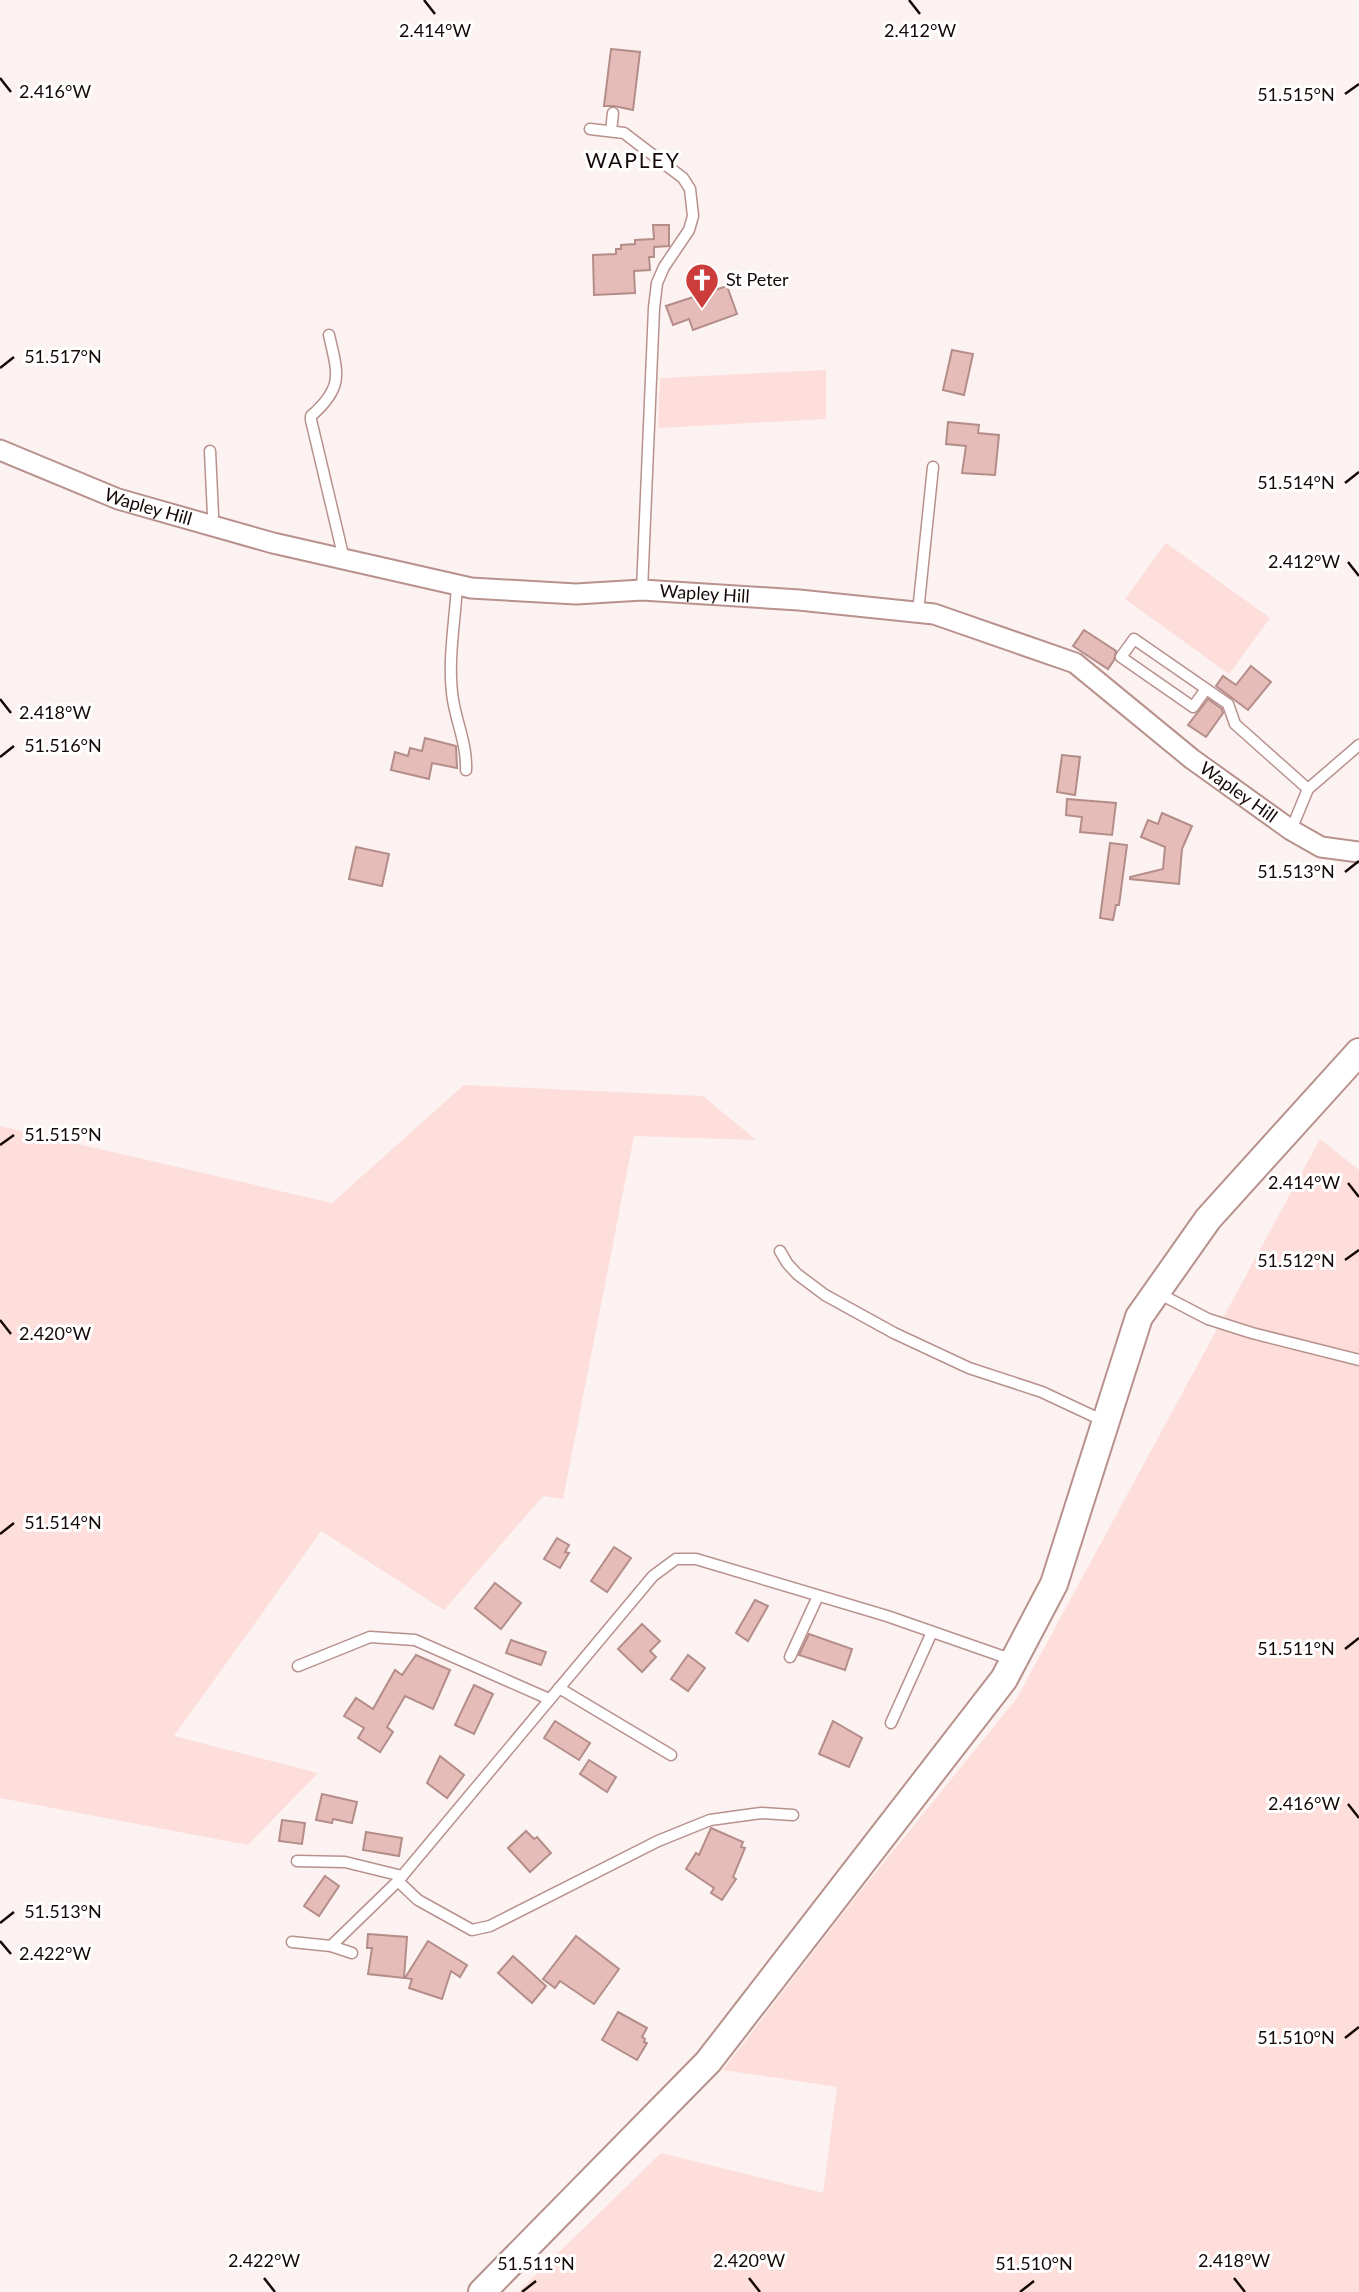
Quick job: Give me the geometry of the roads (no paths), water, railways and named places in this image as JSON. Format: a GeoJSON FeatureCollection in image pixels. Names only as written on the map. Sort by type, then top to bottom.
{"type":"FeatureCollection","features":[{"type":"Feature","properties":{"kind":"main road"},"geometry":{"type":"LineString","coordinates":[[482,2292],[708,2062],[1004,1679],[1054,1584],[1139,1317],[1208,1219],[1359,1052]]}},
{"type":"Feature","properties":{"kind":"street","name":"Wapley Hill"},"geometry":{"type":"LineString","coordinates":[[0,450],[118,499],[344,559],[471,588],[576,594],[642,590],[799,600],[934,614],[1075,663],[1192,759],[1291,830],[1321,847],[1359,852]]}},
{"type":"Feature","properties":{"kind":"lane"},"geometry":{"type":"LineString","coordinates":[[611,131],[613,113]]}},
{"type":"Feature","properties":{"kind":"lane"},"geometry":{"type":"LineString","coordinates":[[590,129],[624,133],[683,178],[693,199],[693,216],[689,230],[664,267],[657,283],[642,590]]}},
{"type":"Feature","properties":{"kind":"lane"},"geometry":{"type":"LineString","coordinates":[[329,335],[337,368],[336,386],[330,398],[311,416],[311,421],[344,559]]}},
{"type":"Feature","properties":{"kind":"lane"},"geometry":{"type":"LineString","coordinates":[[210,451],[213,515],[211,525]]}},
{"type":"Feature","properties":{"kind":"lane"},"geometry":{"type":"LineString","coordinates":[[918,612],[933,467]]}},
{"type":"Feature","properties":{"kind":"lane"},"geometry":{"type":"LineString","coordinates":[[457,585],[451,652],[453,700],[464,740],[466,770]]}},
{"type":"Feature","properties":{"kind":"lane"},"geometry":{"type":"LineString","coordinates":[[1206,689],[1193,707],[1121,657],[1134,639],[1228,704],[1235,724],[1307,789]]}},
{"type":"Feature","properties":{"kind":"lane"},"geometry":{"type":"LineString","coordinates":[[1291,830],[1307,789],[1359,745]]}},
{"type":"Feature","properties":{"kind":"lane"},"geometry":{"type":"LineString","coordinates":[[780,1251],[797,1273],[825,1295],[894,1333],[969,1368],[1042,1392],[1106,1422]]}},
{"type":"Feature","properties":{"kind":"lane"},"geometry":{"type":"LineString","coordinates":[[1157,1292],[1208,1319],[1359,1360]]}},
{"type":"Feature","properties":{"kind":"lane"},"geometry":{"type":"LineString","coordinates":[[331,1945],[400,1878],[653,1576],[676,1559],[696,1559],[1014,1660]]}},
{"type":"Feature","properties":{"kind":"lane"},"geometry":{"type":"LineString","coordinates":[[790,1657],[818,1596]]}},
{"type":"Feature","properties":{"kind":"lane"},"geometry":{"type":"LineString","coordinates":[[891,1723],[932,1632]]}},
{"type":"Feature","properties":{"kind":"lane"},"geometry":{"type":"LineString","coordinates":[[298,1666],[370,1637],[415,1640],[549,1699]]}},
{"type":"Feature","properties":{"kind":"lane"},"geometry":{"type":"LineString","coordinates":[[559,1688],[671,1755]]}},
{"type":"Feature","properties":{"kind":"lane"},"geometry":{"type":"LineString","coordinates":[[297,1861],[345,1862],[400,1878],[418,1900],[472,1930],[501,1921],[658,1841],[710,1820],[761,1813],[793,1815]]}},
{"type":"Feature","properties":{"kind":"lane"},"geometry":{"type":"LineString","coordinates":[[292,1942],[331,1945],[352,1953]]}},
{"type":"Feature","properties":{"kind":"place","name":"St Peter"},"geometry":{"type":"Point","coordinates":[702,310]}},
{"type":"Feature","properties":{"kind":"district","name":"WAPLEY"},"geometry":{"type":"Point","coordinates":[633,161]}}]}
